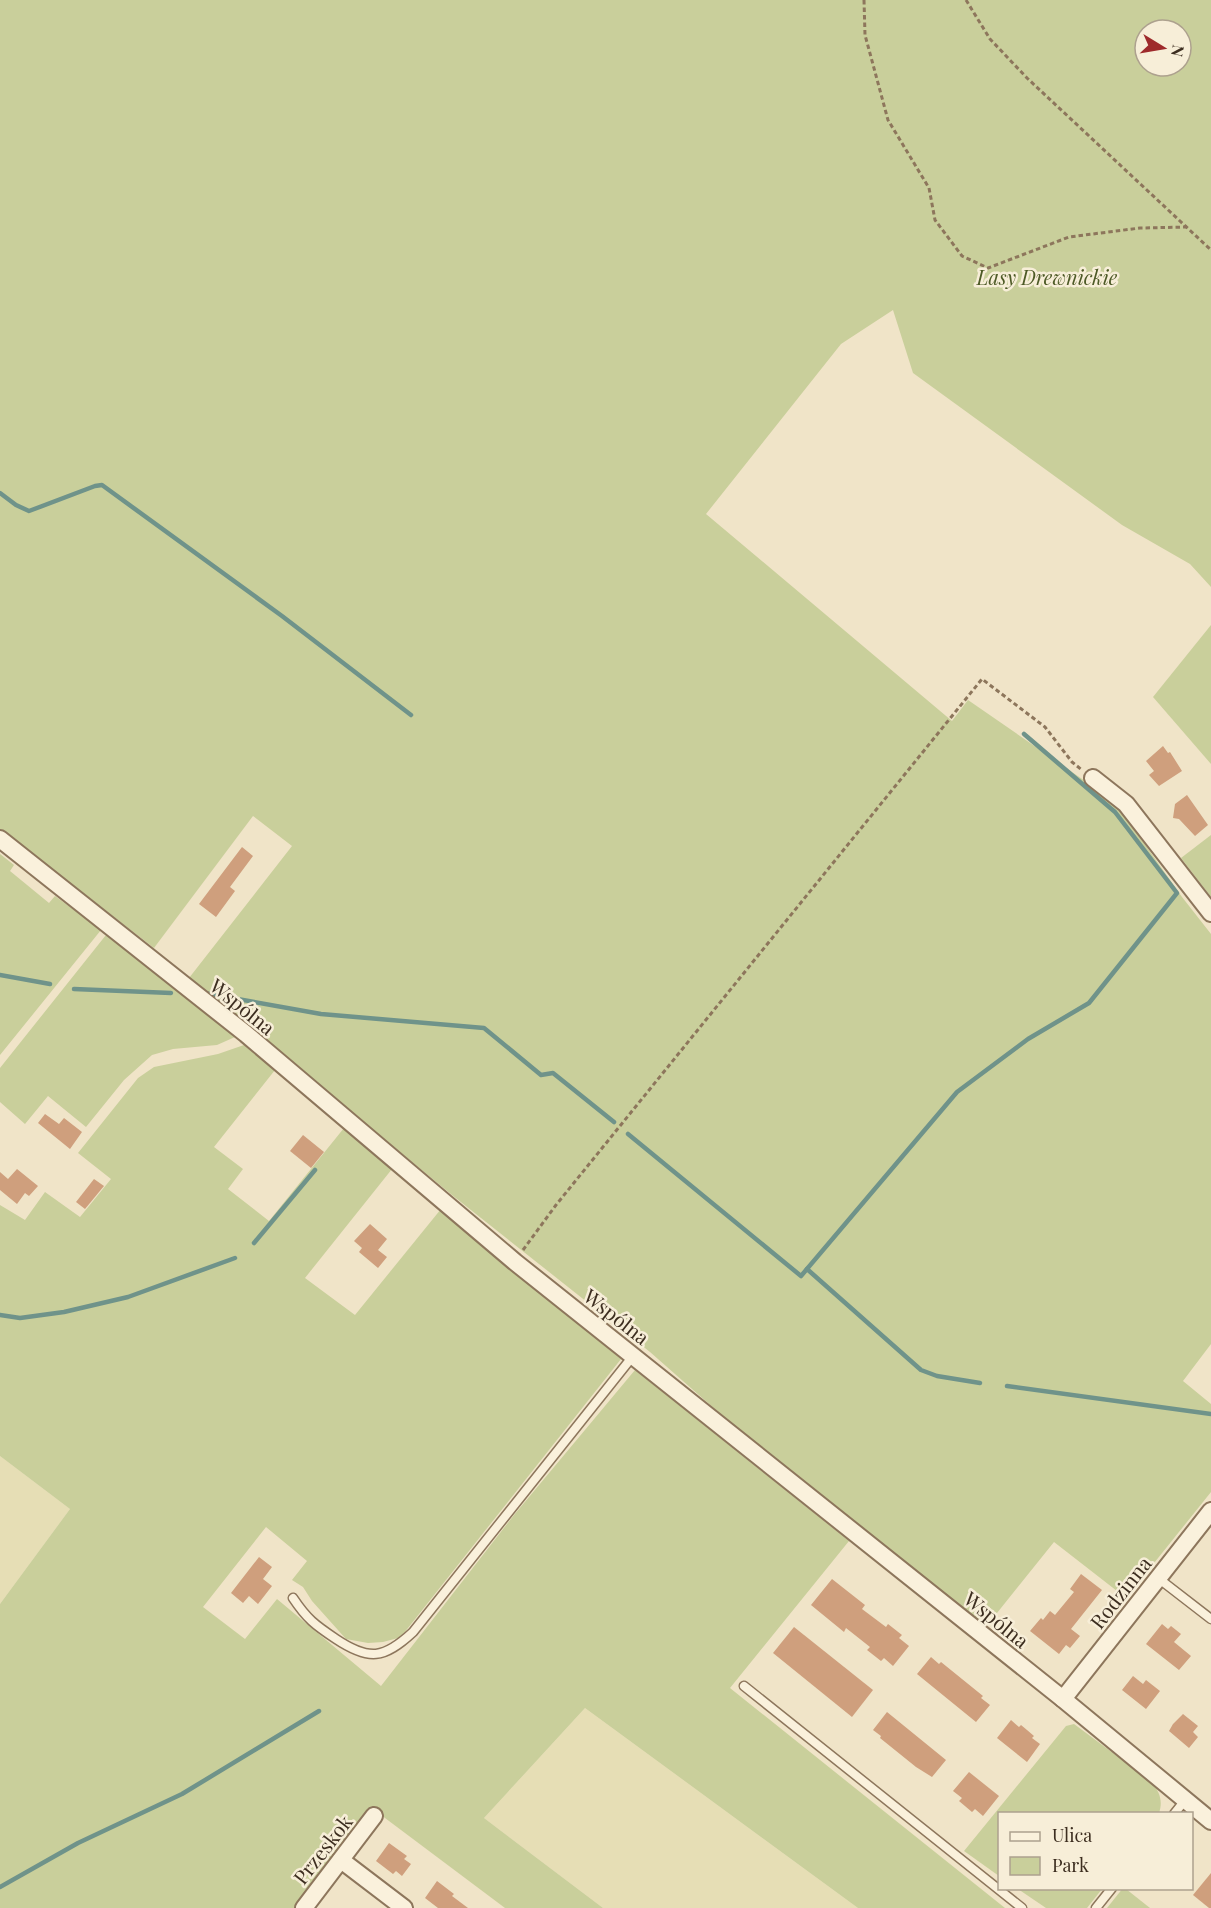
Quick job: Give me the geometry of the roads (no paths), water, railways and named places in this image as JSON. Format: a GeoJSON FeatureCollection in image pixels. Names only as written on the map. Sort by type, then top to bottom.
{"type":"FeatureCollection","features":[{"type":"Feature","properties":{"kind":"street"},"geometry":{"type":"LineString","coordinates":[[1093,778],[1126,804],[1211,913]]}},
{"type":"Feature","properties":{"kind":"street","name":"Wspólna"},"geometry":{"type":"LineString","coordinates":[[0,839],[246,1035],[514,1262],[1063,1699],[1211,1821]]}},
{"type":"Feature","properties":{"kind":"street","name":"Rodzinna"},"geometry":{"type":"LineString","coordinates":[[1063,1699],[1211,1511]]}},
{"type":"Feature","properties":{"kind":"street","name":"Przeskok"},"geometry":{"type":"LineString","coordinates":[[304,1908],[374,1816]]}},
{"type":"Feature","properties":{"kind":"street"},"geometry":{"type":"LineString","coordinates":[[341,1860],[404,1908]]}},
{"type":"Feature","properties":{"kind":"lane"},"geometry":{"type":"LineString","coordinates":[[293,1598],[306,1618],[314,1625],[362,1654],[384,1652],[399,1645],[413,1632],[633,1356]]}},
{"type":"Feature","properties":{"kind":"lane"},"geometry":{"type":"LineString","coordinates":[[1158,1578],[1211,1619]]}},
{"type":"Feature","properties":{"kind":"lane"},"geometry":{"type":"LineString","coordinates":[[744,1686],[998,1889]]}},
{"type":"Feature","properties":{"kind":"lane"},"geometry":{"type":"LineString","coordinates":[[1176,1812],[1186,1799]]}},
{"type":"Feature","properties":{"kind":"lane"},"geometry":{"type":"LineString","coordinates":[[999,1890],[1022,1908]]}},
{"type":"Feature","properties":{"kind":"lane"},"geometry":{"type":"LineString","coordinates":[[1096,1908],[1111,1890]]}},
{"type":"Feature","properties":{"kind":"waterway"},"geometry":{"type":"LineString","coordinates":[[0,493],[29,511],[102,485],[282,616],[411,715]]}},
{"type":"Feature","properties":{"kind":"waterway"},"geometry":{"type":"LineString","coordinates":[[628,1134],[801,1276],[957,1092],[1028,1039],[1089,1003],[1177,893],[1115,812],[1024,734]]}},
{"type":"Feature","properties":{"kind":"waterway"},"geometry":{"type":"LineString","coordinates":[[0,975],[50,984]]}},
{"type":"Feature","properties":{"kind":"waterway"},"geometry":{"type":"LineString","coordinates":[[74,989],[171,993]]}},
{"type":"Feature","properties":{"kind":"waterway"},"geometry":{"type":"LineString","coordinates":[[204,993],[321,1014],[484,1028],[541,1075],[553,1073],[614,1122]]}},
{"type":"Feature","properties":{"kind":"waterway"},"geometry":{"type":"LineString","coordinates":[[254,1243],[315,1170]]}},
{"type":"Feature","properties":{"kind":"waterway"},"geometry":{"type":"LineString","coordinates":[[0,1315],[20,1318],[64,1312],[128,1297],[235,1258]]}},
{"type":"Feature","properties":{"kind":"waterway"},"geometry":{"type":"LineString","coordinates":[[807,1269],[921,1370],[937,1376],[980,1383]]}},
{"type":"Feature","properties":{"kind":"waterway"},"geometry":{"type":"LineString","coordinates":[[1007,1386],[1211,1414]]}},
{"type":"Feature","properties":{"kind":"waterway"},"geometry":{"type":"LineString","coordinates":[[0,1887],[78,1843],[182,1794],[319,1711]]}},
{"type":"Feature","properties":{"kind":"park label","name":"Lasy Drewnickie"},"geometry":{"type":"Point","coordinates":[1047,276]}}]}
